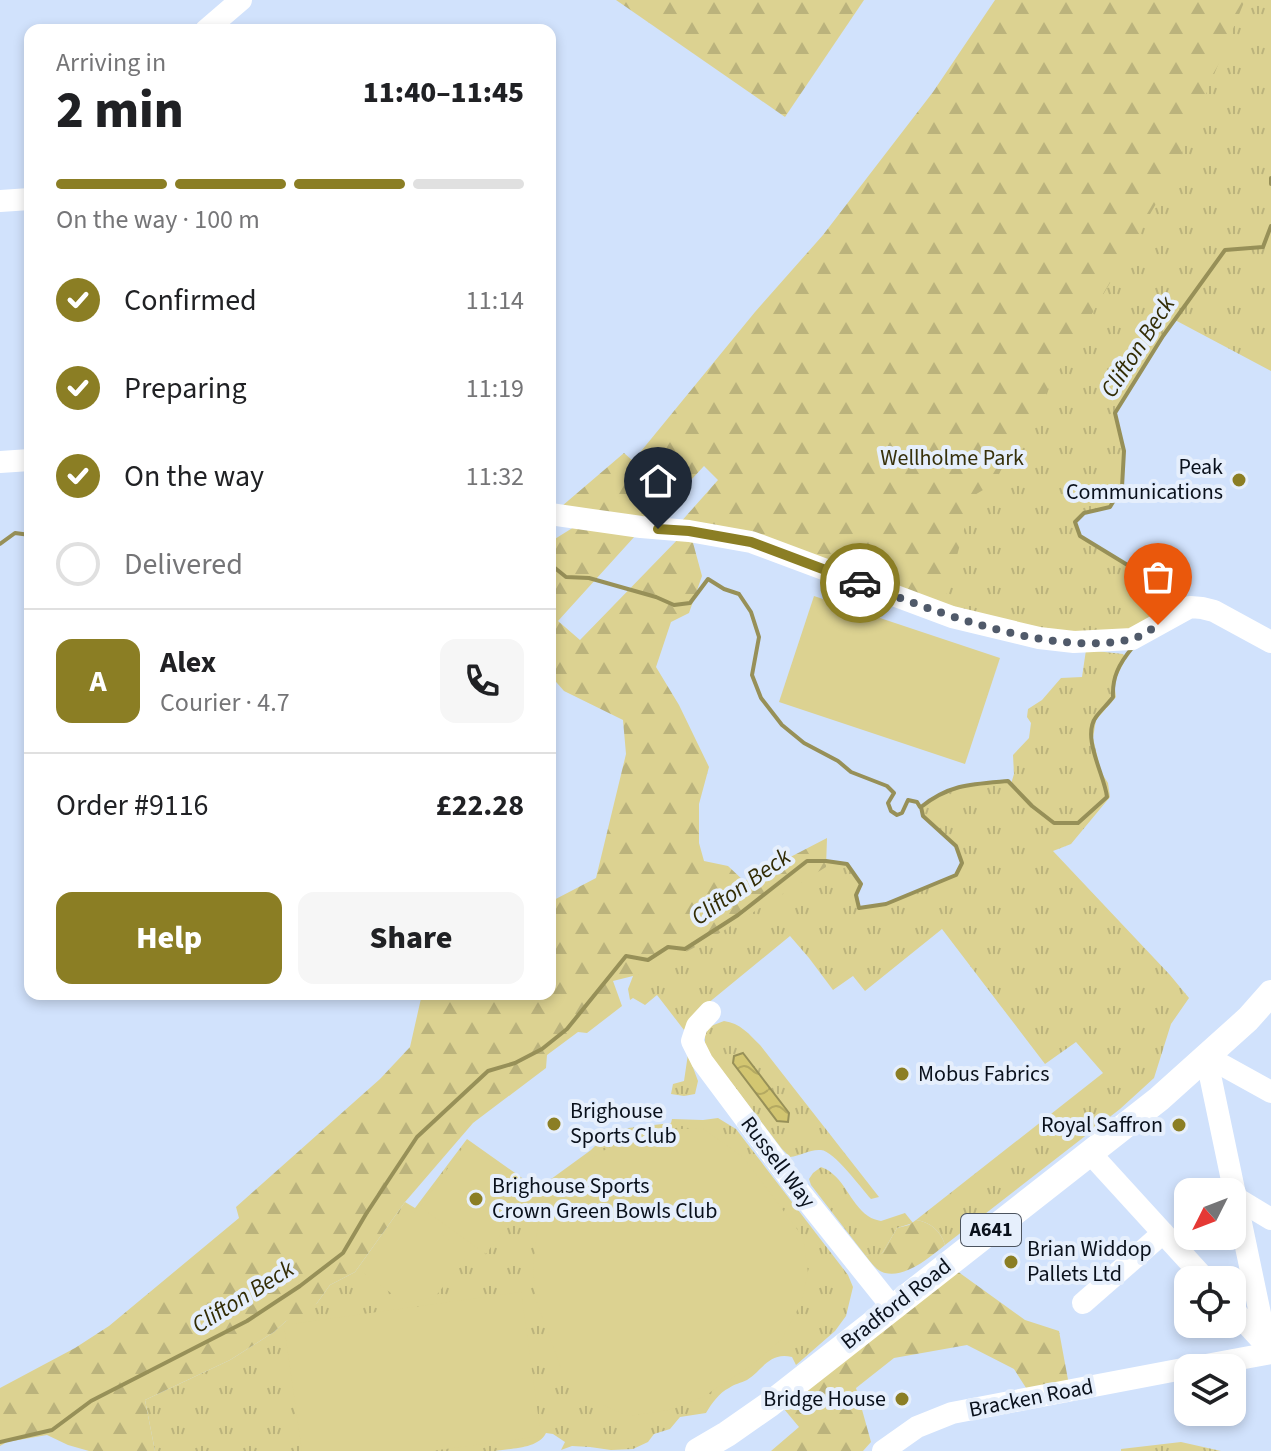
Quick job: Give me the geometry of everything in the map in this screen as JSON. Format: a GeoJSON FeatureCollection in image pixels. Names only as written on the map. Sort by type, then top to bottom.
{"type":"FeatureCollection","features":[{"type":"Feature","properties":{"kind":"main road","name":"Bradford Road"},"geometry":{"type":"LineString","coordinates":[[698,1451],[770,1404],[1159,1099],[1248,1019],[1271,993]]}},
{"type":"Feature","properties":{"kind":"street"},"geometry":{"type":"LineString","coordinates":[[213,24],[241,0]]}},
{"type":"Feature","properties":{"kind":"street"},"geometry":{"type":"LineString","coordinates":[[0,201],[24,199]]}},
{"type":"Feature","properties":{"kind":"street"},"geometry":{"type":"LineString","coordinates":[[0,462],[24,460]]}},
{"type":"Feature","properties":{"kind":"street"},"geometry":{"type":"LineString","coordinates":[[556,515],[751,542],[952,617],[1039,638],[1084,643],[1132,639],[1190,607],[1214,611],[1271,642]]}},
{"type":"Feature","properties":{"kind":"street","name":"Russell Way"},"geometry":{"type":"LineString","coordinates":[[710,1012],[697,1026],[692,1041],[702,1061],[796,1187],[892,1307]]}},
{"type":"Feature","properties":{"kind":"street"},"geometry":{"type":"LineString","coordinates":[[1206,1056],[1271,1092]]}},
{"type":"Feature","properties":{"kind":"street"},"geometry":{"type":"LineString","coordinates":[[1206,1056],[1232,1178]]}},
{"type":"Feature","properties":{"kind":"street"},"geometry":{"type":"LineString","coordinates":[[1090,1153],[1193,1266]]}},
{"type":"Feature","properties":{"kind":"street"},"geometry":{"type":"LineString","coordinates":[[1246,1204],[1271,1219]]}},
{"type":"Feature","properties":{"kind":"street"},"geometry":{"type":"LineString","coordinates":[[1083,1303],[1163,1233]]}},
{"type":"Feature","properties":{"kind":"street"},"geometry":{"type":"LineString","coordinates":[[1246,1243],[1270,1350]]}},
{"type":"Feature","properties":{"kind":"street"},"geometry":{"type":"LineString","coordinates":[[1246,1323],[1270,1350]]}},
{"type":"Feature","properties":{"kind":"street","name":"Bracken Road"},"geometry":{"type":"LineString","coordinates":[[1246,1355],[1270,1350]]}},
{"type":"Feature","properties":{"kind":"street","name":"Bracken Road"},"geometry":{"type":"LineString","coordinates":[[883,1451],[917,1427],[952,1413],[1174,1371]]}},
{"type":"Feature","properties":{"kind":"green space"},"geometry":{"type":"Polygon","coordinates":[[[616,0],[864,0],[785,117],[616,0]]]}},
{"type":"Feature","properties":{"kind":"green space"},"geometry":{"type":"Polygon","coordinates":[[[995,0],[1245,0],[1171,178],[993,484],[973,496],[943,608],[679,524],[718,480],[704,466],[654,520],[562,506],[624,453],[633,461],[755,312],[823,235],[933,92],[995,0]]]}},
{"type":"Feature","properties":{"kind":"green space","name":"Wellholme Park"},"geometry":{"type":"Polygon","coordinates":[[[1129,0],[1271,0],[1271,371],[1175,320],[1115,413],[1124,451],[1122,487],[1110,507],[1084,513],[1076,522],[1080,536],[1139,572],[1159,569],[1180,580],[1184,594],[1148,629],[1097,639],[943,608],[832,386],[1129,0]]]}},
{"type":"Feature","properties":{"kind":"green space"},"geometry":{"type":"Polygon","coordinates":[[[574,527],[635,536],[558,621],[580,640],[681,536],[692,539],[702,576],[689,613],[671,622],[656,667],[679,705],[709,767],[699,804],[699,843],[704,861],[728,866],[744,881],[827,838],[826,867],[710,939],[649,972],[613,981],[622,1006],[587,1033],[578,1032],[547,1055],[546,1068],[473,1123],[405,1202],[355,1272],[330,1285],[317,1303],[299,1318],[286,1321],[230,1360],[145,1400],[155,1451],[89,1451],[47,1435],[0,1446],[0,1388],[109,1326],[239,1218],[236,1207],[380,1079],[410,1047],[421,1000],[556,1000],[556,899],[596,878],[626,754],[623,720],[564,691],[556,682],[556,538],[574,527]]]}},
{"type":"Feature","properties":{"kind":"green space"},"geometry":{"type":"Polygon","coordinates":[[[814,596],[1000,658],[965,764],[779,702],[814,596]]]}},
{"type":"Feature","properties":{"kind":"green space"},"geometry":{"type":"Polygon","coordinates":[[[1086,650],[1123,654],[1126,658],[1114,682],[1116,697],[1096,720],[1093,738],[1110,797],[1071,844],[1053,851],[1189,998],[1171,1024],[1154,1078],[1120,1109],[945,1245],[934,1228],[916,1220],[1103,1073],[1076,1042],[1045,1064],[942,929],[865,991],[853,976],[833,990],[790,936],[707,1004],[684,1030],[657,995],[645,1005],[633,998],[630,1000],[628,989],[635,971],[826,861],[847,864],[861,884],[856,896],[860,908],[886,904],[956,875],[962,863],[956,846],[923,816],[921,807],[962,786],[1008,781],[1011,784],[1013,755],[1029,738],[1031,723],[1027,717],[1028,709],[1042,700],[1061,678],[1082,677],[1086,650]]]}},
{"type":"Feature","properties":{"kind":"green space"},"geometry":{"type":"Polygon","coordinates":[[[724,1021],[740,1027],[760,1045],[879,1197],[871,1199],[840,1163],[826,1152],[817,1150],[790,1157],[782,1149],[705,1048],[705,1031],[724,1021]]]}},
{"type":"Feature","properties":{"kind":"green space"},"geometry":{"type":"Polygon","coordinates":[[[688,1054],[698,1081],[695,1094],[671,1094],[673,1084],[684,1081],[688,1054]]]}},
{"type":"Feature","properties":{"kind":"green space"},"geometry":{"type":"Polygon","coordinates":[[[718,1118],[736,1129],[848,1275],[853,1287],[846,1316],[835,1331],[796,1365],[792,1357],[772,1359],[747,1380],[722,1393],[706,1413],[680,1417],[670,1429],[654,1434],[648,1442],[633,1449],[572,1446],[561,1450],[565,1442],[546,1433],[531,1445],[495,1451],[155,1451],[145,1400],[230,1360],[317,1303],[330,1285],[355,1272],[405,1202],[415,1208],[467,1139],[525,1180],[529,1178],[536,1190],[591,1150],[611,1130],[671,1123],[672,1119],[718,1118]]]}},
{"type":"Feature","properties":{"kind":"green space"},"geometry":{"type":"Polygon","coordinates":[[[702,1128],[743,1157],[803,1237],[808,1273],[801,1303],[782,1339],[753,1364],[703,1397],[668,1410],[628,1416],[594,1401],[561,1368],[536,1300],[533,1267],[538,1225],[559,1188],[584,1162],[638,1131],[702,1128]]]}},
{"type":"Feature","properties":{"kind":"green space","name":"Brighouse Sports Crown Green Bowls Club"},"geometry":{"type":"Polygon","coordinates":[[[466,1143],[532,1191],[486,1254],[420,1207],[466,1143]]]}},
{"type":"Feature","properties":{"kind":"green space"},"geometry":{"type":"Polygon","coordinates":[[[821,1167],[835,1176],[870,1217],[881,1221],[905,1213],[913,1223],[897,1228],[877,1258],[865,1255],[811,1185],[809,1179],[821,1167]]]}},
{"type":"Feature","properties":{"kind":"green space","name":"Brighouse Sports Crown Green Bowls Club"},"geometry":{"type":"Polygon","coordinates":[[[405,1205],[468,1255],[435,1297],[405,1303],[359,1270],[405,1205]]]}},
{"type":"Feature","properties":{"kind":"green space"},"geometry":{"type":"Polygon","coordinates":[[[916,1220],[934,1228],[945,1245],[909,1270],[893,1274],[874,1266],[865,1255],[877,1257],[897,1228],[916,1220]]]}},
{"type":"Feature","properties":{"kind":"green space"},"geometry":{"type":"Polygon","coordinates":[[[957,1271],[1025,1320],[1059,1331],[1069,1385],[1028,1391],[1014,1369],[967,1345],[894,1358],[856,1388],[871,1442],[863,1451],[771,1451],[799,1427],[784,1409],[957,1271]]]}},
{"type":"Feature","properties":{"kind":"green space"},"geometry":{"type":"Polygon","coordinates":[[[521,1292],[541,1436],[431,1451],[302,1451],[284,1325],[521,1292]]]}},
{"type":"Feature","properties":{"kind":"green space"},"geometry":{"type":"Polygon","coordinates":[[[1181,1442],[1221,1451],[1121,1451],[1121,1449],[1181,1442]]]}},
{"type":"Feature","properties":{"kind":"water"},"geometry":{"type":"Polygon","coordinates":[[[743,1053],[789,1113],[788,1122],[777,1121],[733,1063],[734,1056],[743,1053]]]}},
{"type":"Feature","properties":{"kind":"waterway","name":"Clifton Beck"},"geometry":{"type":"LineString","coordinates":[[1271,178],[1271,184]]}},
{"type":"Feature","properties":{"kind":"waterway","name":"Clifton Beck"},"geometry":{"type":"LineString","coordinates":[[1174,604],[1184,594],[1180,580],[1159,569],[1139,572],[1080,536],[1075,522],[1084,513],[1110,507],[1122,487],[1124,451],[1115,413],[1163,336],[1225,250],[1263,247],[1271,226]]}},
{"type":"Feature","properties":{"kind":"waterway"},"geometry":{"type":"LineString","coordinates":[[0,544],[15,533],[24,534]]}},
{"type":"Feature","properties":{"kind":"waterway"},"geometry":{"type":"LineString","coordinates":[[556,569],[566,577],[589,578],[674,605],[690,603],[708,579],[739,594],[751,612],[759,637],[752,675],[761,698],[782,725],[804,743],[838,761],[851,772],[887,786],[894,793],[888,803],[897,815],[902,813],[908,800],[917,802],[920,807]]}},
{"type":"Feature","properties":{"kind":"waterway","name":"Clifton Beck"},"geometry":{"type":"LineString","coordinates":[[0,1442],[52,1430],[91,1401],[247,1321],[343,1253],[417,1137],[488,1071],[515,1063],[542,1049],[567,1029],[626,956],[648,960],[668,947],[685,949],[738,915],[807,861],[847,864],[861,884],[856,895],[859,908],[886,904],[956,875],[962,863],[956,846],[923,816],[921,807],[952,789],[1008,781],[1054,823],[1078,823],[1107,797],[1092,746],[1092,725],[1113,697],[1117,671],[1132,648]]}},
{"type":"Feature","properties":{"kind":"way so far"},"geometry":{"type":"LineString","coordinates":[[860,583],[952,617],[1039,638],[1074,642],[1123,640],[1141,636],[1158,625]]}},
{"type":"Feature","properties":{"kind":"place","name":"Peak Communications"},"geometry":{"type":"Point","coordinates":[1239,480]}},
{"type":"Feature","properties":{"kind":"place","name":"Mobus Fabrics"},"geometry":{"type":"Point","coordinates":[902,1074]}},
{"type":"Feature","properties":{"kind":"place","name":"Brighouse Sports Club"},"geometry":{"type":"Point","coordinates":[554,1124]}},
{"type":"Feature","properties":{"kind":"place","name":"Royal Saffron"},"geometry":{"type":"Point","coordinates":[1179,1125]}},
{"type":"Feature","properties":{"kind":"place","name":"Brighouse Sports Crown Green Bowls Club"},"geometry":{"type":"Point","coordinates":[476,1199]}},
{"type":"Feature","properties":{"kind":"place","name":"Brian Widdop Pallets Ltd"},"geometry":{"type":"Point","coordinates":[1011,1262]}},
{"type":"Feature","properties":{"kind":"place","name":"Bridge House"},"geometry":{"type":"Point","coordinates":[902,1399]}},
{"type":"Feature","properties":{"kind":"route"},"geometry":{"type":"LineString","coordinates":[[658,529],[751,542],[860,583]]}}]}
